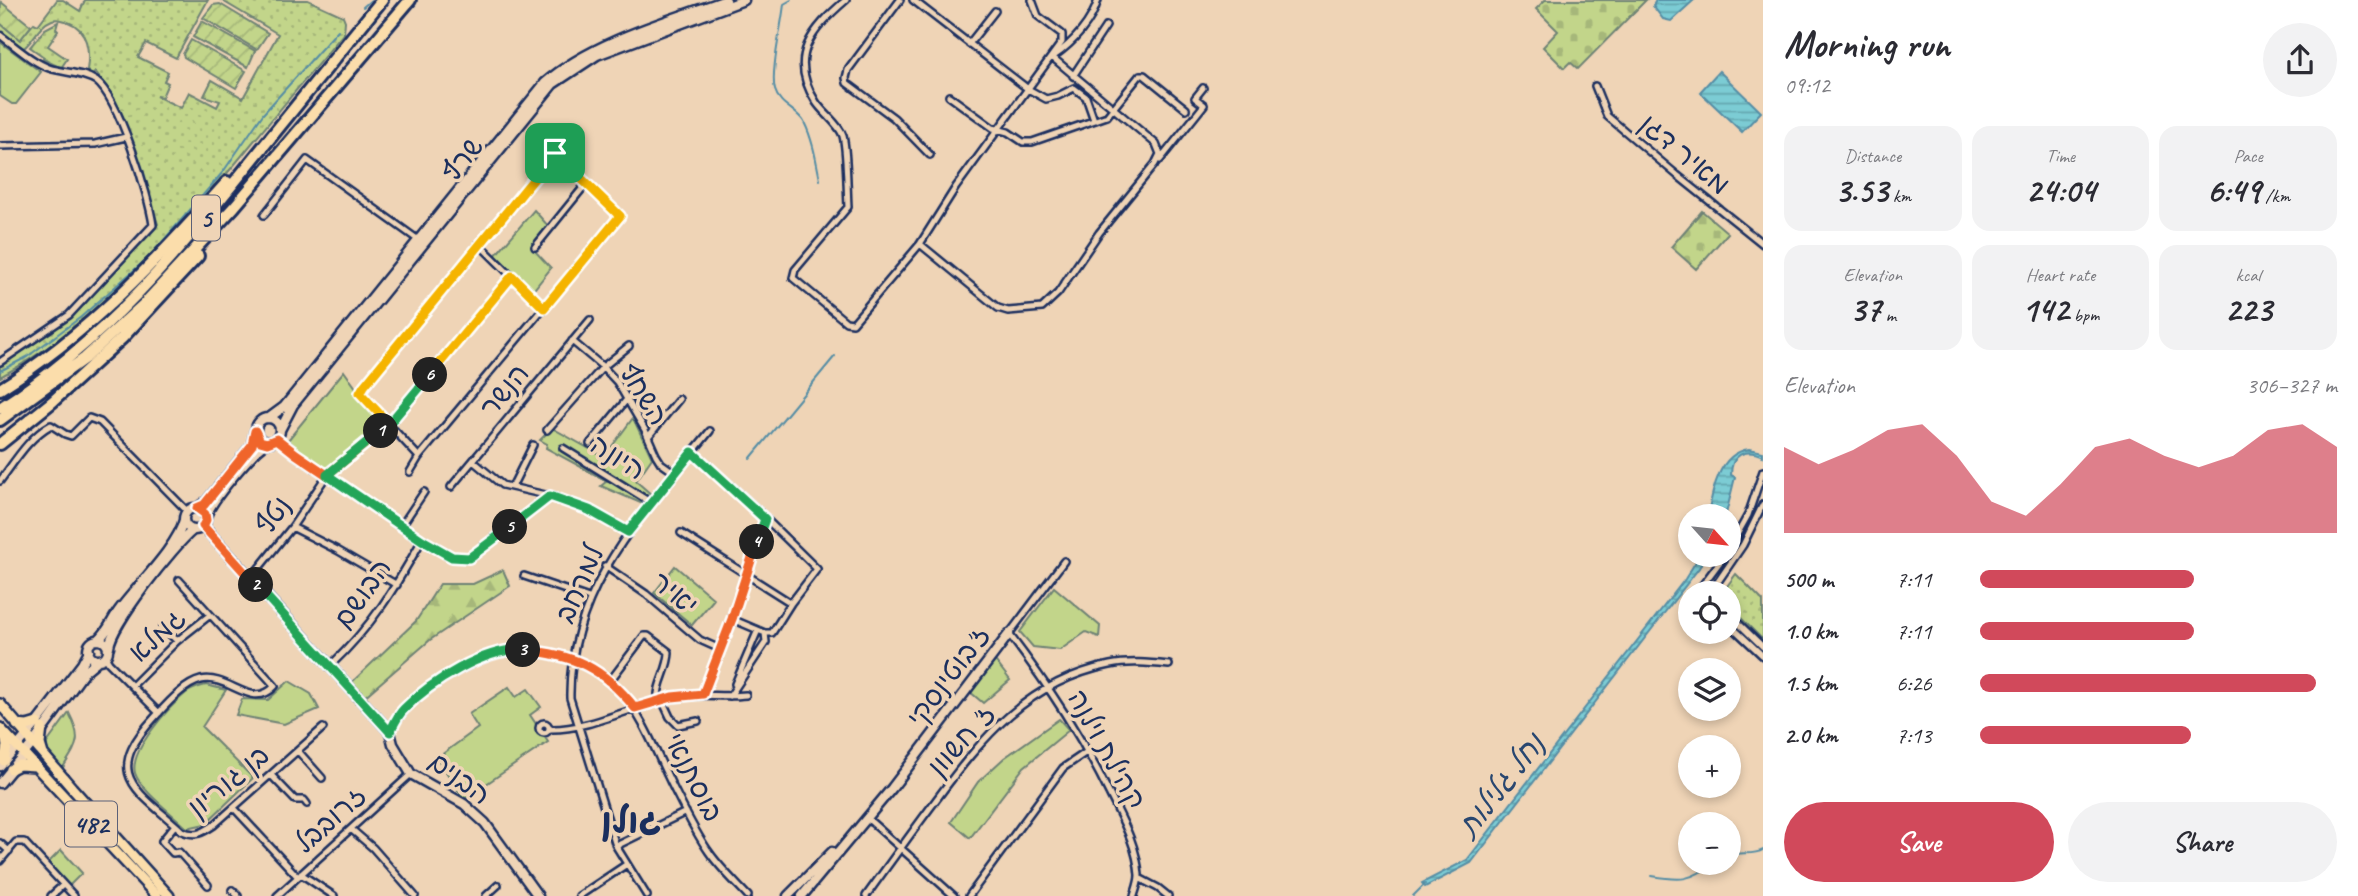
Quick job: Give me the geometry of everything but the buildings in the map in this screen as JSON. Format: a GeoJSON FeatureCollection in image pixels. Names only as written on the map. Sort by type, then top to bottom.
{"type":"FeatureCollection","features":[{"type":"Feature","properties":{"kind":"highway","name":"5"},"geometry":{"type":"LineString","coordinates":[[0,408],[58,366],[128,306],[188,240],[382,0]]}},
{"type":"Feature","properties":{"kind":"highway","name":"5"},"geometry":{"type":"LineString","coordinates":[[0,420],[95,349],[144,304],[234,207],[410,0]]}},
{"type":"Feature","properties":{"kind":"highway"},"geometry":{"type":"LineString","coordinates":[[0,388],[52,354],[115,302],[165,252],[339,53]]}},
{"type":"Feature","properties":{"kind":"highway"},"geometry":{"type":"LineString","coordinates":[[0,444],[87,371],[141,319],[192,263],[234,207]]}},
{"type":"Feature","properties":{"kind":"highway"},"geometry":{"type":"LineString","coordinates":[[0,451],[26,424]]}},
{"type":"Feature","properties":{"kind":"main road","name":"482"},"geometry":{"type":"LineString","coordinates":[[0,704],[169,896]]}},
{"type":"Feature","properties":{"kind":"main road"},"geometry":{"type":"LineString","coordinates":[[17,724],[39,725],[43,756]]}},
{"type":"Feature","properties":{"kind":"main road"},"geometry":{"type":"LineString","coordinates":[[1,730],[7,746],[2,764]]}},
{"type":"Feature","properties":{"kind":"main road","name":"482"},"geometry":{"type":"LineString","coordinates":[[1,730],[157,896]]}},
{"type":"Feature","properties":{"kind":"main road"},"geometry":{"type":"LineString","coordinates":[[11,769],[19,765],[35,766]]}},
{"type":"Feature","properties":{"kind":"street","name":"שרף"},"geometry":{"type":"LineString","coordinates":[[269,418],[284,407],[532,97],[554,75],[604,46],[726,0]]}},
{"type":"Feature","properties":{"kind":"street","name":"שרף"},"geometry":{"type":"LineString","coordinates":[[278,434],[293,405],[553,84],[597,55],[744,0]]}},
{"type":"Feature","properties":{"kind":"street"},"geometry":{"type":"LineString","coordinates":[[846,0],[811,34],[806,48],[804,71],[816,102],[843,135],[848,207],[795,270],[793,278],[846,322],[853,323],[920,244],[956,187],[1052,57],[1062,42],[1062,34]]}},
{"type":"Feature","properties":{"kind":"street"},"geometry":{"type":"LineString","coordinates":[[900,0],[848,70],[846,78],[847,83],[894,118],[930,155]]}},
{"type":"Feature","properties":{"kind":"street"},"geometry":{"type":"LineString","coordinates":[[913,0],[1028,89],[1046,99],[1074,88],[1086,97],[1094,120]]}},
{"type":"Feature","properties":{"kind":"street"},"geometry":{"type":"LineString","coordinates":[[1031,0],[1035,11],[1062,34],[1080,32]]}},
{"type":"Feature","properties":{"kind":"street"},"geometry":{"type":"LineString","coordinates":[[1052,57],[1065,49],[1080,32],[1092,16],[1098,0]]}},
{"type":"Feature","properties":{"kind":"street"},"geometry":{"type":"LineString","coordinates":[[969,44],[995,11]]}},
{"type":"Feature","properties":{"kind":"street"},"geometry":{"type":"LineString","coordinates":[[1073,76],[1106,26]]}},
{"type":"Feature","properties":{"kind":"street"},"geometry":{"type":"LineString","coordinates":[[0,35],[47,67],[84,76],[97,83],[111,100],[149,204],[153,225],[69,314],[0,362]]}},
{"type":"Feature","properties":{"kind":"street"},"geometry":{"type":"LineString","coordinates":[[920,244],[998,307],[1008,311],[1042,308],[1058,293],[1099,233],[1155,163],[1160,151],[1156,144],[1052,57]]}},
{"type":"Feature","properties":{"kind":"street"},"geometry":{"type":"LineString","coordinates":[[949,96],[993,128],[1023,142],[1032,142],[1107,116],[1142,74],[1186,109]]}},
{"type":"Feature","properties":{"kind":"street","name":"מאיר דגן"},"geometry":{"type":"LineString","coordinates":[[1595,86],[1607,116],[1763,244]]}},
{"type":"Feature","properties":{"kind":"street"},"geometry":{"type":"LineString","coordinates":[[1136,187],[1138,188],[1204,105],[1195,98],[1203,88]]}},
{"type":"Feature","properties":{"kind":"street"},"geometry":{"type":"LineString","coordinates":[[0,146],[95,144],[126,137]]}},
{"type":"Feature","properties":{"kind":"street"},"geometry":{"type":"LineString","coordinates":[[410,472],[419,457],[620,216],[555,153],[360,393],[419,457]]}},
{"type":"Feature","properties":{"kind":"street"},"geometry":{"type":"LineString","coordinates":[[264,215],[307,160],[417,239]]}},
{"type":"Feature","properties":{"kind":"street"},"geometry":{"type":"LineString","coordinates":[[535,247],[586,184]]}},
{"type":"Feature","properties":{"kind":"street"},"geometry":{"type":"LineString","coordinates":[[479,244],[544,308]]}},
{"type":"Feature","properties":{"kind":"street","name":"נטף"},"geometry":{"type":"LineString","coordinates":[[250,579],[292,527],[327,475],[389,424],[512,276]]}},
{"type":"Feature","properties":{"kind":"street","name":"הנשר"},"geometry":{"type":"LineString","coordinates":[[451,487],[590,320]]}},
{"type":"Feature","properties":{"kind":"street","name":"השחף"},"geometry":{"type":"LineString","coordinates":[[572,341],[603,367],[628,398],[661,463],[675,473]]}},
{"type":"Feature","properties":{"kind":"street"},"geometry":{"type":"LineString","coordinates":[[547,430],[603,367],[629,346]]}},
{"type":"Feature","properties":{"kind":"street"},"geometry":{"type":"LineString","coordinates":[[590,444],[628,398]]}},
{"type":"Feature","properties":{"kind":"street"},"geometry":{"type":"LineString","coordinates":[[648,437],[678,399]]}},
{"type":"Feature","properties":{"kind":"street"},"geometry":{"type":"LineString","coordinates":[[0,481],[30,441],[51,425],[71,436],[83,422],[89,418],[95,419],[185,515],[186,526],[193,530]]}},
{"type":"Feature","properties":{"kind":"street"},"geometry":{"type":"LineString","coordinates":[[2,764],[30,739],[82,664],[92,643],[98,640],[173,543],[185,515],[204,505],[252,445],[259,421],[269,418],[275,421],[278,434],[296,454],[422,540],[452,557],[469,558],[550,496]]}},
{"type":"Feature","properties":{"kind":"street"},"geometry":{"type":"LineString","coordinates":[[255,431],[258,438],[266,443]]}},
{"type":"Feature","properties":{"kind":"street","name":"למרחב"},"geometry":{"type":"LineString","coordinates":[[647,896],[616,846],[570,698],[572,658],[589,598],[605,566],[650,502],[710,431]]}},
{"type":"Feature","properties":{"kind":"street"},"geometry":{"type":"LineString","coordinates":[[39,725],[85,671],[101,659],[123,615],[193,530],[204,522],[211,506],[254,453],[278,434]]}},
{"type":"Feature","properties":{"kind":"street"},"geometry":{"type":"LineString","coordinates":[[512,487],[533,445]]}},
{"type":"Feature","properties":{"kind":"street","name":"היונה"},"geometry":{"type":"LineString","coordinates":[[563,448],[650,502]]}},
{"type":"Feature","properties":{"kind":"street"},"geometry":{"type":"LineString","coordinates":[[692,452],[817,569],[772,633],[761,632],[732,619]]}},
{"type":"Feature","properties":{"kind":"street"},"geometry":{"type":"LineString","coordinates":[[473,461],[494,481],[589,510],[628,532]]}},
{"type":"Feature","properties":{"kind":"street"},"geometry":{"type":"LineString","coordinates":[[1741,528],[1763,471]]}},
{"type":"Feature","properties":{"kind":"street"},"geometry":{"type":"LineString","coordinates":[[401,525],[424,492]]}},
{"type":"Feature","properties":{"kind":"street"},"geometry":{"type":"LineString","coordinates":[[1718,581],[1750,533],[1763,504]]}},
{"type":"Feature","properties":{"kind":"street"},"geometry":{"type":"LineString","coordinates":[[197,508],[203,511],[204,522]]}},
{"type":"Feature","properties":{"kind":"street"},"geometry":{"type":"LineString","coordinates":[[703,694],[732,619],[765,519]]}},
{"type":"Feature","properties":{"kind":"street","name":"הבנים"},"geometry":{"type":"LineString","coordinates":[[204,522],[250,579],[390,732],[393,744],[411,774],[464,804],[485,823],[538,896]]}},
{"type":"Feature","properties":{"kind":"street"},"geometry":{"type":"LineString","coordinates":[[292,527],[397,584]]}},
{"type":"Feature","properties":{"kind":"street"},"geometry":{"type":"LineString","coordinates":[[681,533],[791,603]]}},
{"type":"Feature","properties":{"kind":"street","name":"הבושם"},"geometry":{"type":"LineString","coordinates":[[330,666],[371,623],[422,540]]}},
{"type":"Feature","properties":{"kind":"street","name":"ז'בוטינסקי"},"geometry":{"type":"LineString","coordinates":[[802,896],[892,788],[1064,561]]}},
{"type":"Feature","properties":{"kind":"street","name":"יאיר"},"geometry":{"type":"LineString","coordinates":[[605,566],[654,600],[700,640],[720,649]]}},
{"type":"Feature","properties":{"kind":"street"},"geometry":{"type":"LineString","coordinates":[[524,576],[589,598]]}},
{"type":"Feature","properties":{"kind":"street"},"geometry":{"type":"LineString","coordinates":[[178,580],[210,615]]}},
{"type":"Feature","properties":{"kind":"street","name":"גמלא"},"geometry":{"type":"LineString","coordinates":[[132,686],[177,640],[210,615]]}},
{"type":"Feature","properties":{"kind":"street","name":"בן גוריון"},"geometry":{"type":"LineString","coordinates":[[210,615],[275,686],[261,696],[247,694],[216,680],[201,680],[186,688],[159,713],[130,748],[127,768],[137,789],[175,825],[192,835],[201,834],[323,728]]}},
{"type":"Feature","properties":{"kind":"street"},"geometry":{"type":"LineString","coordinates":[[1741,626],[1763,648]]}},
{"type":"Feature","properties":{"kind":"street"},"geometry":{"type":"LineString","coordinates":[[163,627],[177,640]]}},
{"type":"Feature","properties":{"kind":"street"},"geometry":{"type":"LineString","coordinates":[[730,696],[766,642],[761,632]]}},
{"type":"Feature","properties":{"kind":"street"},"geometry":{"type":"LineString","coordinates":[[730,696],[761,632]]}},
{"type":"Feature","properties":{"kind":"street","name":"קהילת וילנה"},"geometry":{"type":"LineString","coordinates":[[1009,634],[1050,688],[1088,751],[1129,833],[1139,878],[1134,896]]}},
{"type":"Feature","properties":{"kind":"street"},"geometry":{"type":"LineString","coordinates":[[1741,635],[1763,656]]}},
{"type":"Feature","properties":{"kind":"street"},"geometry":{"type":"LineString","coordinates":[[610,681],[644,636],[648,636],[668,652],[669,659],[657,693],[660,701],[678,725],[698,721]]}},
{"type":"Feature","properties":{"kind":"street"},"geometry":{"type":"LineString","coordinates":[[98,640],[104,641],[109,647]]}},
{"type":"Feature","properties":{"kind":"street","name":"בוסתנאי"},"geometry":{"type":"LineString","coordinates":[[390,732],[396,718],[423,692],[490,655],[510,649],[572,658],[597,670],[635,708],[686,812],[709,852],[748,896]]}},
{"type":"Feature","properties":{"kind":"street"},"geometry":{"type":"LineString","coordinates":[[89,651],[92,659],[109,663],[159,713]]}},
{"type":"Feature","properties":{"kind":"street","name":"ז' חשוון"},"geometry":{"type":"LineString","coordinates":[[866,896],[988,734],[1007,716],[1075,675],[1113,664],[1169,665]]}},
{"type":"Feature","properties":{"kind":"street"},"geometry":{"type":"LineString","coordinates":[[550,729],[578,725],[660,701],[703,694],[746,695]]}},
{"type":"Feature","properties":{"kind":"street"},"geometry":{"type":"LineString","coordinates":[[0,783],[11,769],[20,750]]}},
{"type":"Feature","properties":{"kind":"street"},"geometry":{"type":"LineString","coordinates":[[298,751],[322,778]]}},
{"type":"Feature","properties":{"kind":"street"},"geometry":{"type":"LineString","coordinates":[[969,896],[1063,768],[1088,751]]}},
{"type":"Feature","properties":{"kind":"street","name":"זרובבל"},"geometry":{"type":"LineString","coordinates":[[277,896],[411,774]]}},
{"type":"Feature","properties":{"kind":"street"},"geometry":{"type":"LineString","coordinates":[[271,775],[295,800],[304,800],[307,804]]}},
{"type":"Feature","properties":{"kind":"street"},"geometry":{"type":"LineString","coordinates":[[292,810],[295,800]]}},
{"type":"Feature","properties":{"kind":"street"},"geometry":{"type":"LineString","coordinates":[[233,808],[299,875],[334,896]]}},
{"type":"Feature","properties":{"kind":"street"},"geometry":{"type":"LineString","coordinates":[[616,846],[686,812]]}},
{"type":"Feature","properties":{"kind":"street"},"geometry":{"type":"LineString","coordinates":[[867,818],[954,896]]}},
{"type":"Feature","properties":{"kind":"street","name":"ז'בוטינסקי"},"geometry":{"type":"LineString","coordinates":[[788,896],[867,818]]}},
{"type":"Feature","properties":{"kind":"street"},"geometry":{"type":"LineString","coordinates":[[175,825],[162,841],[173,853],[179,852],[208,885]]}},
{"type":"Feature","properties":{"kind":"street"},"geometry":{"type":"LineString","coordinates":[[351,829],[381,856],[415,896]]}},
{"type":"Feature","properties":{"kind":"street"},"geometry":{"type":"LineString","coordinates":[[0,861],[16,842],[24,842],[74,896]]}},
{"type":"Feature","properties":{"kind":"street"},"geometry":{"type":"LineString","coordinates":[[0,843],[9,851]]}},
{"type":"Feature","properties":{"kind":"street"},"geometry":{"type":"LineString","coordinates":[[579,896],[627,864]]}},
{"type":"Feature","properties":{"kind":"street"},"geometry":{"type":"LineString","coordinates":[[1139,878],[1158,887],[1168,896]]}},
{"type":"Feature","properties":{"kind":"street"},"geometry":{"type":"LineString","coordinates":[[51,896],[63,885]]}},
{"type":"Feature","properties":{"kind":"street"},"geometry":{"type":"LineString","coordinates":[[486,896],[498,886]]}},
{"type":"Feature","properties":{"kind":"street"},"geometry":{"type":"LineString","coordinates":[[232,890],[238,896]]}},
{"type":"Feature","properties":{"kind":"green space"},"geometry":{"type":"Polygon","coordinates":[[[57,0],[63,0],[80,11],[85,0],[208,0],[176,58],[146,43],[138,57],[168,72],[164,81],[168,83],[162,97],[156,96],[181,108],[189,92],[217,107],[220,101],[204,96],[212,80],[243,98],[278,34],[221,0],[308,0],[343,16],[344,33],[208,195],[127,282],[68,333],[0,377],[0,364],[70,317],[158,224],[115,102],[95,72],[91,77],[87,70],[88,49],[80,30],[66,21],[52,20],[44,25],[24,48],[0,32],[0,23],[20,39],[34,23],[38,25],[57,0]]]}},
{"type":"Feature","properties":{"kind":"green space"},"geometry":{"type":"Polygon","coordinates":[[[1545,0],[1646,0],[1578,69],[1570,62],[1564,68],[1543,47],[1558,31],[1536,9],[1545,0]]]}},
{"type":"Feature","properties":{"kind":"green space"},"geometry":{"type":"Polygon","coordinates":[[[1,2],[31,26],[20,40],[0,23],[1,2]]]}},
{"type":"Feature","properties":{"kind":"green space"},"geometry":{"type":"Polygon","coordinates":[[[220,4],[268,33],[258,48],[203,18],[213,5],[220,4]]]}},
{"type":"Feature","properties":{"kind":"green space"},"geometry":{"type":"Polygon","coordinates":[[[202,21],[255,51],[248,67],[193,37],[202,21]]]}},
{"type":"Feature","properties":{"kind":"green space"},"geometry":{"type":"Polygon","coordinates":[[[58,22],[58,31],[48,46],[67,59],[61,68],[43,59],[44,57],[30,47],[45,29],[58,22]]]}},
{"type":"Feature","properties":{"kind":"green space"},"geometry":{"type":"Polygon","coordinates":[[[191,40],[246,71],[236,88],[184,57],[191,40]]]}},
{"type":"Feature","properties":{"kind":"green space"},"geometry":{"type":"Polygon","coordinates":[[[0,42],[41,72],[16,104],[0,96],[0,42]]]}},
{"type":"Feature","properties":{"kind":"green space"},"geometry":{"type":"Polygon","coordinates":[[[534,210],[549,227],[532,248],[551,268],[531,293],[494,257],[534,210]]]}},
{"type":"Feature","properties":{"kind":"green space"},"geometry":{"type":"Polygon","coordinates":[[[1702,211],[1728,233],[1696,269],[1671,247],[1702,211]]]}},
{"type":"Feature","properties":{"kind":"green space"},"geometry":{"type":"Polygon","coordinates":[[[344,371],[359,397],[384,423],[326,470],[288,440],[344,371]]]}},
{"type":"Feature","properties":{"kind":"green space"},"geometry":{"type":"Polygon","coordinates":[[[633,418],[652,458],[636,481],[653,496],[643,504],[601,486],[607,481],[546,448],[547,444],[540,440],[552,428],[604,457],[633,418]]]}},
{"type":"Feature","properties":{"kind":"green space"},"geometry":{"type":"Polygon","coordinates":[[[675,566],[714,599],[692,625],[654,593],[675,566]]]}},
{"type":"Feature","properties":{"kind":"green space"},"geometry":{"type":"Polygon","coordinates":[[[503,570],[510,586],[430,640],[363,698],[351,683],[416,621],[440,584],[473,584],[503,570]]]}},
{"type":"Feature","properties":{"kind":"green space"},"geometry":{"type":"Polygon","coordinates":[[[1736,574],[1763,601],[1763,640],[1741,618],[1741,581],[1731,581],[1736,574]]]}},
{"type":"Feature","properties":{"kind":"green space"},"geometry":{"type":"Polygon","coordinates":[[[1054,587],[1100,626],[1099,637],[1086,632],[1060,650],[1033,647],[1020,632],[1054,587]]]}},
{"type":"Feature","properties":{"kind":"green space"},"geometry":{"type":"Polygon","coordinates":[[[993,658],[1010,680],[983,703],[969,691],[993,658]]]}},
{"type":"Feature","properties":{"kind":"green space"},"geometry":{"type":"Polygon","coordinates":[[[289,681],[311,694],[319,709],[284,724],[236,715],[242,699],[268,700],[289,681]]]}},
{"type":"Feature","properties":{"kind":"green space"},"geometry":{"type":"Polygon","coordinates":[[[206,685],[226,690],[202,727],[253,778],[205,824],[187,828],[143,787],[135,773],[135,764],[144,742],[170,708],[188,692],[206,685]]]}},
{"type":"Feature","properties":{"kind":"green space"},"geometry":{"type":"Polygon","coordinates":[[[509,687],[516,697],[528,689],[541,707],[530,715],[548,742],[464,799],[437,758],[478,728],[469,714],[509,687]]]}},
{"type":"Feature","properties":{"kind":"green space"},"geometry":{"type":"Polygon","coordinates":[[[69,713],[77,736],[62,769],[47,750],[47,743],[69,713]]]}},
{"type":"Feature","properties":{"kind":"green space"},"geometry":{"type":"Polygon","coordinates":[[[1059,719],[1069,730],[1024,767],[970,838],[951,822],[978,782],[1004,758],[1059,719]]]}},
{"type":"Feature","properties":{"kind":"green space"},"geometry":{"type":"Polygon","coordinates":[[[61,850],[82,873],[68,887],[47,864],[61,850]]]}},
{"type":"Feature","properties":{"kind":"water"},"geometry":{"type":"Polygon","coordinates":[[[1656,0],[1694,0],[1671,21],[1663,19],[1653,6],[1656,0]]]}},
{"type":"Feature","properties":{"kind":"water"},"geometry":{"type":"Polygon","coordinates":[[[1719,71],[1761,112],[1742,132],[1700,92],[1719,71]]]}},
{"type":"Feature","properties":{"kind":"water"},"geometry":{"type":"Polygon","coordinates":[[[1749,449],[1763,452],[1763,456],[1745,453],[1736,458],[1732,468],[1731,475],[1735,477],[1728,504],[1710,504],[1724,465],[1739,452],[1749,449]]]}},
{"type":"Feature","properties":{"kind":"water"},"geometry":{"type":"Polygon","coordinates":[[[1692,567],[1700,567],[1689,581],[1683,581],[1692,567]]]}},
{"type":"Feature","properties":{"kind":"water"},"geometry":{"type":"Polygon","coordinates":[[[1678,588],[1678,595],[1471,863],[1425,887],[1422,883],[1467,860],[1678,588]]]}},
{"type":"Feature","properties":{"kind":"waterway"},"geometry":{"type":"LineString","coordinates":[[363,7],[371,0]]}},
{"type":"Feature","properties":{"kind":"waterway"},"geometry":{"type":"LineString","coordinates":[[791,0],[784,4],[775,61],[775,90],[780,100],[804,122],[812,143],[820,180]]}},
{"type":"Feature","properties":{"kind":"waterway"},"geometry":{"type":"LineString","coordinates":[[0,371],[27,357],[81,317],[150,256],[223,172],[263,114],[338,30]]}},
{"type":"Feature","properties":{"kind":"waterway"},"geometry":{"type":"LineString","coordinates":[[750,459],[835,356]]}},
{"type":"Feature","properties":{"kind":"waterway"},"geometry":{"type":"LineString","coordinates":[[1741,853],[1763,850]]}},
{"type":"Feature","properties":{"kind":"waterway"},"geometry":{"type":"LineString","coordinates":[[1652,876],[1671,879],[1694,875]]}},
{"type":"Feature","properties":{"kind":"waterway","name":"נחל גלילות"},"geometry":{"type":"LineString","coordinates":[[1413,896],[1425,884]]}},
{"type":"Feature","properties":{"kind":"district","name":"גולן"},"geometry":{"type":"Point","coordinates":[631,821]}},
{"type":"Feature","properties":{"kind":"route"},"geometry":{"type":"LineString","coordinates":[[555,153],[364,386],[360,393],[389,424],[327,475],[277,439],[267,443],[260,441],[255,431],[252,445],[204,505],[197,508],[205,514],[203,526],[208,532],[390,732],[396,718],[423,692],[466,666],[510,649],[532,650],[572,658],[597,670],[617,686],[635,708],[672,697],[703,694],[732,619],[765,519],[692,452],[628,532],[589,510],[550,496],[469,558],[452,557],[436,550],[327,475],[389,424],[512,276],[544,308],[620,216],[555,153]]}}]}
